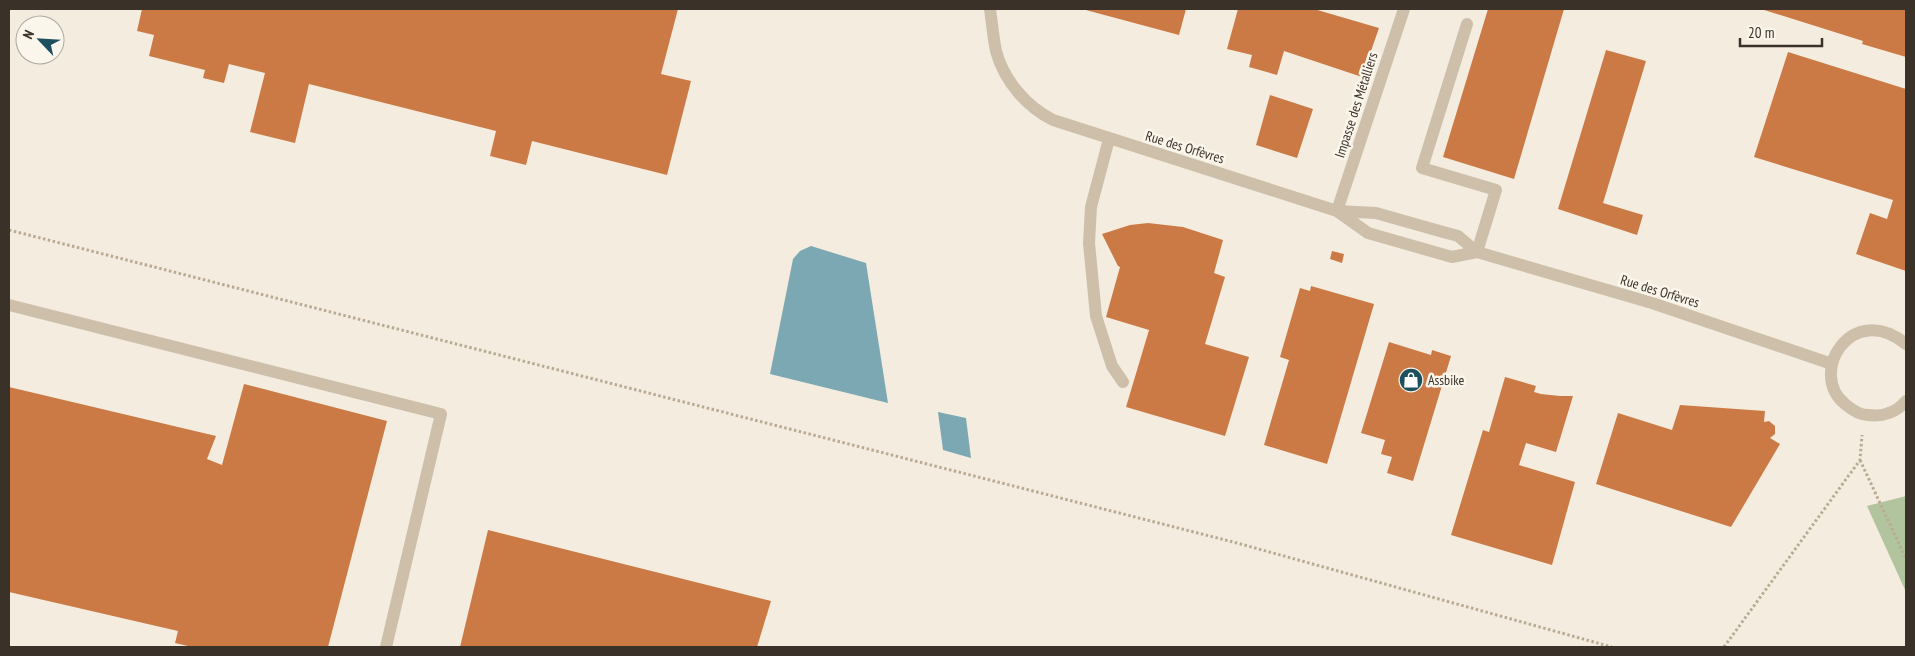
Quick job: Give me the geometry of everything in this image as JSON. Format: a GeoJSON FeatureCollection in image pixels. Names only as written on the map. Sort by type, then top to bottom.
{"type":"FeatureCollection","features":[{"type":"Feature","properties":{"kind":"street","name":"Rue des Orfèvres"},"geometry":{"type":"LineString","coordinates":[[990,9],[996,51],[1005,73],[1037,112],[1053,120],[1337,211],[1376,213],[1458,236],[1478,252],[1659,305],[1832,364]]}},
{"type":"Feature","properties":{"kind":"street","name":"Impasse des Métalliers"},"geometry":{"type":"LineString","coordinates":[[1337,211],[1404,9]]}},
{"type":"Feature","properties":{"kind":"street"},"geometry":{"type":"LineString","coordinates":[[1467,24],[1422,168],[1496,190],[1478,252]]}},
{"type":"Feature","properties":{"kind":"street"},"geometry":{"type":"LineString","coordinates":[[1109,139],[1091,206],[1089,243],[1096,316],[1112,366],[1123,382]]}},
{"type":"Feature","properties":{"kind":"street","name":"Rue des Orfèvres"},"geometry":{"type":"LineString","coordinates":[[1337,211],[1368,233],[1452,257],[1478,252]]}},
{"type":"Feature","properties":{"kind":"street"},"geometry":{"type":"LineString","coordinates":[[9,305],[442,414],[386,647]]}},
{"type":"Feature","properties":{"kind":"street"},"geometry":{"type":"LineString","coordinates":[[1905,406],[1891,413],[1878,416],[1864,415],[1852,410],[1841,402],[1834,390],[1831,377],[1832,364],[1837,351],[1846,340],[1857,333],[1883,330],[1896,335],[1906,344]]}},
{"type":"Feature","properties":{"kind":"path"},"geometry":{"type":"LineString","coordinates":[[9,230],[1236,543],[1612,647]]}},
{"type":"Feature","properties":{"kind":"path"},"geometry":{"type":"LineString","coordinates":[[1864,415],[1860,460],[1906,559]]}},
{"type":"Feature","properties":{"kind":"path"},"geometry":{"type":"LineString","coordinates":[[1724,647],[1860,460]]}},
{"type":"Feature","properties":{"kind":"green space"},"geometry":{"type":"Polygon","coordinates":[[[1906,496],[1906,592],[1867,506],[1906,496]]]}},
{"type":"Feature","properties":{"kind":"water"},"geometry":{"type":"Polygon","coordinates":[[[811,246],[866,263],[888,403],[770,374],[793,259],[800,251],[811,246]]]}},
{"type":"Feature","properties":{"kind":"water"},"geometry":{"type":"Polygon","coordinates":[[[938,412],[966,418],[971,458],[943,450],[938,412]]]}},
{"type":"Feature","properties":{"kind":"building"},"geometry":{"type":"Polygon","coordinates":[[[142,9],[678,9],[661,74],[691,81],[667,175],[532,141],[526,165],[490,156],[496,131],[309,84],[295,143],[250,132],[265,73],[229,64],[224,83],[203,78],[205,70],[149,56],[154,35],[137,31],[142,9]]]}},
{"type":"Feature","properties":{"kind":"building"},"geometry":{"type":"Polygon","coordinates":[[[1082,9],[1186,9],[1179,35],[1082,9]]]}},
{"type":"Feature","properties":{"kind":"building"},"geometry":{"type":"Polygon","coordinates":[[[1238,9],[1314,9],[1379,28],[1362,77],[1284,51],[1277,75],[1249,67],[1252,55],[1227,49],[1238,9]]]}},
{"type":"Feature","properties":{"kind":"building"},"geometry":{"type":"Polygon","coordinates":[[[1488,9],[1564,9],[1514,179],[1443,157],[1488,9]]]}},
{"type":"Feature","properties":{"kind":"building"},"geometry":{"type":"Polygon","coordinates":[[[1761,9],[1906,9],[1906,57],[1862,44],[1863,41],[1761,9]]]}},
{"type":"Feature","properties":{"kind":"building"},"geometry":{"type":"Polygon","coordinates":[[[1606,50],[1646,61],[1603,203],[1643,215],[1637,235],[1558,209],[1606,50]]]}},
{"type":"Feature","properties":{"kind":"building"},"geometry":{"type":"Polygon","coordinates":[[[1788,52],[1906,89],[1906,271],[1856,254],[1870,213],[1887,219],[1893,200],[1754,157],[1788,52]]]}},
{"type":"Feature","properties":{"kind":"building"},"geometry":{"type":"Polygon","coordinates":[[[1270,95],[1313,109],[1297,158],[1256,145],[1270,95]]]}},
{"type":"Feature","properties":{"kind":"building"},"geometry":{"type":"Polygon","coordinates":[[[1148,223],[1183,227],[1223,240],[1214,273],[1225,277],[1205,344],[1249,357],[1225,436],[1126,407],[1149,330],[1106,317],[1120,267],[1102,234],[1130,225],[1148,223]]]}},
{"type":"Feature","properties":{"kind":"building"},"geometry":{"type":"Polygon","coordinates":[[[1332,251],[1344,254],[1342,263],[1330,259],[1332,251]]]}},
{"type":"Feature","properties":{"kind":"building"},"geometry":{"type":"Polygon","coordinates":[[[1311,286],[1374,304],[1327,464],[1264,445],[1289,360],[1280,357],[1300,288],[1310,291],[1311,286]]]}},
{"type":"Feature","properties":{"kind":"building"},"geometry":{"type":"Polygon","coordinates":[[[1389,342],[1431,355],[1432,350],[1451,356],[1413,481],[1387,473],[1392,457],[1381,454],[1385,440],[1361,433],[1389,342]]]}},
{"type":"Feature","properties":{"kind":"building"},"geometry":{"type":"Polygon","coordinates":[[[1505,377],[1536,386],[1534,392],[1541,394],[1573,396],[1556,452],[1526,443],[1519,465],[1575,482],[1552,565],[1451,535],[1483,430],[1489,432],[1505,377]]]}},
{"type":"Feature","properties":{"kind":"building"},"geometry":{"type":"Polygon","coordinates":[[[244,384],[387,421],[328,647],[192,647],[175,643],[178,631],[9,592],[9,387],[216,436],[207,459],[222,465],[244,384]]]}},
{"type":"Feature","properties":{"kind":"building"},"geometry":{"type":"Polygon","coordinates":[[[1680,405],[1765,411],[1764,422],[1769,421],[1775,426],[1775,434],[1770,438],[1780,444],[1731,527],[1596,484],[1618,413],[1672,430],[1680,405]]]}},
{"type":"Feature","properties":{"kind":"building"},"geometry":{"type":"Polygon","coordinates":[[[488,530],[771,601],[757,647],[460,647],[488,530]]]}},
{"type":"Feature","properties":{"kind":"place","name":"Assbike"},"geometry":{"type":"Point","coordinates":[1411,380]}}]}
